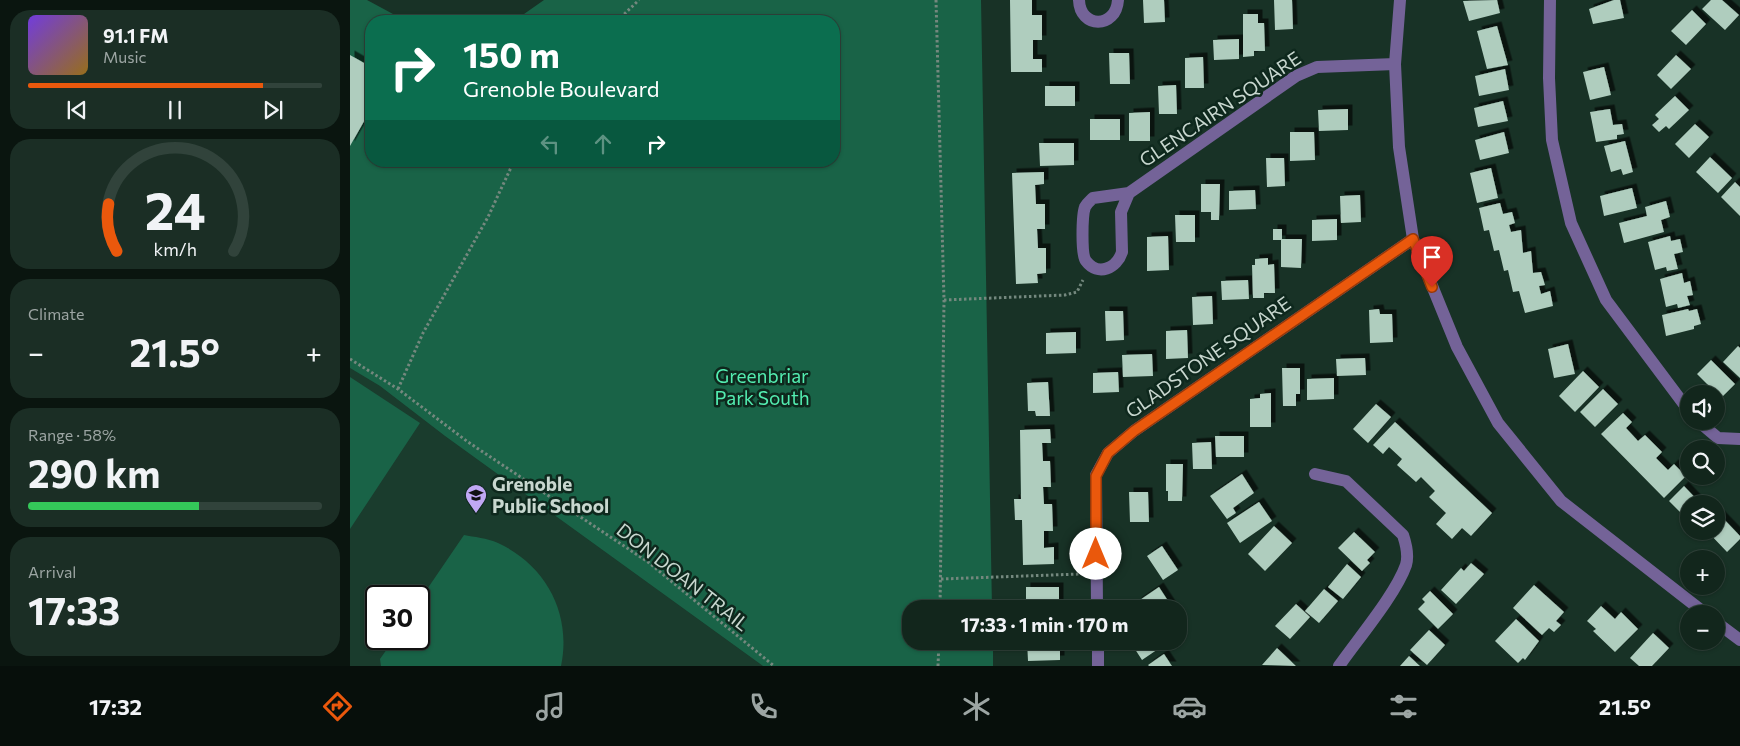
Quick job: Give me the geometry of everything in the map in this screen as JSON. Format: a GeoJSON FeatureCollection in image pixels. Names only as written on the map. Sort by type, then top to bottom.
{"type":"FeatureCollection","features":[{"type":"Feature","properties":{"kind":"street"},"geometry":{"type":"LineString","coordinates":[[1079,0],[1083,14],[1087,18],[1099,22],[1105,21],[1114,13],[1118,0]]}},
{"type":"Feature","properties":{"kind":"street"},"geometry":{"type":"LineString","coordinates":[[1400,0],[1395,64],[1399,147],[1413,239],[1457,347],[1498,423],[1561,501],[1694,605]]}},
{"type":"Feature","properties":{"kind":"street"},"geometry":{"type":"LineString","coordinates":[[1550,0],[1549,78],[1552,140],[1571,223],[1606,300],[1680,399]]}},
{"type":"Feature","properties":{"kind":"street","name":"GLENCAIRN SQUARE"},"geometry":{"type":"LineString","coordinates":[[1091,266],[1083,255],[1086,206],[1099,196],[1129,193],[1296,76],[1316,67],[1395,64]]}},
{"type":"Feature","properties":{"kind":"street"},"geometry":{"type":"LineString","coordinates":[[1091,266],[1104,270],[1116,264],[1120,258],[1122,252],[1121,212],[1129,193]]}},
{"type":"Feature","properties":{"kind":"street","name":"GLADSTONE SQUARE"},"geometry":{"type":"LineString","coordinates":[[1097,600],[1096,476],[1108,453],[1134,431],[1413,239]]}},
{"type":"Feature","properties":{"kind":"street"},"geometry":{"type":"LineString","coordinates":[[1709,430],[1718,438],[1740,439]]}},
{"type":"Feature","properties":{"kind":"street"},"geometry":{"type":"LineString","coordinates":[[1315,474],[1346,481],[1404,534],[1407,547],[1406,564],[1399,581],[1338,666]]}},
{"type":"Feature","properties":{"kind":"street"},"geometry":{"type":"LineString","coordinates":[[1725,629],[1740,640]]}},
{"type":"Feature","properties":{"kind":"street"},"geometry":{"type":"LineString","coordinates":[[1098,650],[1098,666]]}},
{"type":"Feature","properties":{"kind":"path"},"geometry":{"type":"LineString","coordinates":[[623,15],[639,0]]}},
{"type":"Feature","properties":{"kind":"path"},"geometry":{"type":"LineString","coordinates":[[936,0],[944,300],[940,600]]}},
{"type":"Feature","properties":{"kind":"path"},"geometry":{"type":"LineString","coordinates":[[398,389],[423,333],[488,216],[510,167]]}},
{"type":"Feature","properties":{"kind":"path"},"geometry":{"type":"LineString","coordinates":[[944,300],[1065,295],[1077,292],[1091,266]]}},
{"type":"Feature","properties":{"kind":"path","name":"DON DOAN TRAIL"},"geometry":{"type":"LineString","coordinates":[[350,359],[398,389],[468,442],[648,562],[774,666]]}},
{"type":"Feature","properties":{"kind":"path"},"geometry":{"type":"LineString","coordinates":[[941,579],[1096,574]]}},
{"type":"Feature","properties":{"kind":"path"},"geometry":{"type":"LineString","coordinates":[[938,666],[939,650]]}},
{"type":"Feature","properties":{"kind":"shaded area","name":"Grenoble Public School"},"geometry":{"type":"Polygon","coordinates":[[[350,368],[380,386],[445,436],[763,666],[350,666],[350,368]]]}},
{"type":"Feature","properties":{"kind":"green space","name":"Greenbriar Park South"},"geometry":{"type":"Polygon","coordinates":[[[350,0],[367,0],[395,15],[365,15],[365,167],[840,167],[840,15],[523,15],[544,0],[981,0],[992,600],[902,600],[902,650],[993,650],[993,666],[763,666],[445,436],[380,386],[350,368],[350,0]]]}},
{"type":"Feature","properties":{"kind":"green space"},"geometry":{"type":"Polygon","coordinates":[[[350,377],[420,423],[350,529],[350,377]]]}},
{"type":"Feature","properties":{"kind":"green space"},"geometry":{"type":"Polygon","coordinates":[[[464,535],[498,543],[515,552],[530,564],[542,578],[552,593],[559,610],[563,628],[561,666],[381,666],[380,659],[386,650],[430,650],[430,585],[464,535]]]}},
{"type":"Feature","properties":{"kind":"building"},"geometry":{"type":"Polygon","coordinates":[[[1010,0],[1032,0],[1032,15],[1042,15],[1042,40],[1033,40],[1033,59],[1042,59],[1042,72],[1011,72],[1010,0]]]}},
{"type":"Feature","properties":{"kind":"building"},"geometry":{"type":"Polygon","coordinates":[[[1143,0],[1164,0],[1165,22],[1144,23],[1143,0]]]}},
{"type":"Feature","properties":{"kind":"building"},"geometry":{"type":"Polygon","coordinates":[[[1274,0],[1292,0],[1293,29],[1275,30],[1274,0]]]}},
{"type":"Feature","properties":{"kind":"building"},"geometry":{"type":"Polygon","coordinates":[[[1497,0],[1500,13],[1469,21],[1463,1],[1497,0]]]}},
{"type":"Feature","properties":{"kind":"building"},"geometry":{"type":"Polygon","coordinates":[[[1614,0],[1620,0],[1624,18],[1593,24],[1589,9],[1614,0]]]}},
{"type":"Feature","properties":{"kind":"building"},"geometry":{"type":"Polygon","coordinates":[[[1711,0],[1722,0],[1739,15],[1725,30],[1702,9],[1711,0]]]}},
{"type":"Feature","properties":{"kind":"building"},"geometry":{"type":"Polygon","coordinates":[[[1692,10],[1706,24],[1686,45],[1671,31],[1692,10]]]}},
{"type":"Feature","properties":{"kind":"building"},"geometry":{"type":"Polygon","coordinates":[[[1243,14],[1258,14],[1258,23],[1264,23],[1265,51],[1254,51],[1254,56],[1243,57],[1243,14]]]}},
{"type":"Feature","properties":{"kind":"building"},"geometry":{"type":"Polygon","coordinates":[[[1497,26],[1508,65],[1487,69],[1477,31],[1497,26]]]}},
{"type":"Feature","properties":{"kind":"building"},"geometry":{"type":"Polygon","coordinates":[[[1239,39],[1239,59],[1214,60],[1213,40],[1239,39]]]}},
{"type":"Feature","properties":{"kind":"building"},"geometry":{"type":"Polygon","coordinates":[[[1109,53],[1129,53],[1130,84],[1110,84],[1109,53]]]}},
{"type":"Feature","properties":{"kind":"building"},"geometry":{"type":"Polygon","coordinates":[[[350,55],[365,64],[365,120],[350,146],[350,55]]]}},
{"type":"Feature","properties":{"kind":"building"},"geometry":{"type":"Polygon","coordinates":[[[1676,55],[1691,69],[1671,89],[1657,75],[1676,55]]]}},
{"type":"Feature","properties":{"kind":"building"},"geometry":{"type":"Polygon","coordinates":[[[1203,57],[1204,88],[1185,88],[1185,58],[1203,57]]]}},
{"type":"Feature","properties":{"kind":"building"},"geometry":{"type":"Polygon","coordinates":[[[1604,67],[1611,95],[1590,100],[1583,72],[1604,67]]]}},
{"type":"Feature","properties":{"kind":"building"},"geometry":{"type":"Polygon","coordinates":[[[1505,69],[1509,90],[1479,96],[1475,76],[1505,69]]]}},
{"type":"Feature","properties":{"kind":"building"},"geometry":{"type":"Polygon","coordinates":[[[1176,85],[1177,114],[1159,114],[1158,86],[1176,85]]]}},
{"type":"Feature","properties":{"kind":"building"},"geometry":{"type":"Polygon","coordinates":[[[1045,86],[1075,86],[1075,106],[1045,106],[1045,86]]]}},
{"type":"Feature","properties":{"kind":"building"},"geometry":{"type":"Polygon","coordinates":[[[1675,96],[1689,110],[1669,129],[1666,126],[1659,132],[1652,125],[1659,119],[1655,115],[1675,96]]]}},
{"type":"Feature","properties":{"kind":"building"},"geometry":{"type":"Polygon","coordinates":[[[1503,101],[1508,121],[1478,127],[1474,108],[1503,101]]]}},
{"type":"Feature","properties":{"kind":"building"},"geometry":{"type":"Polygon","coordinates":[[[1348,109],[1348,130],[1319,131],[1318,110],[1348,109]]]}},
{"type":"Feature","properties":{"kind":"building"},"geometry":{"type":"Polygon","coordinates":[[[1610,109],[1613,125],[1622,124],[1624,134],[1617,135],[1617,139],[1596,142],[1590,112],[1610,109]]]}},
{"type":"Feature","properties":{"kind":"building"},"geometry":{"type":"Polygon","coordinates":[[[1150,112],[1150,141],[1129,141],[1129,113],[1150,112]]]}},
{"type":"Feature","properties":{"kind":"building"},"geometry":{"type":"Polygon","coordinates":[[[1090,119],[1120,119],[1120,140],[1090,140],[1090,119]]]}},
{"type":"Feature","properties":{"kind":"building"},"geometry":{"type":"Polygon","coordinates":[[[1695,124],[1709,137],[1689,158],[1675,144],[1695,124]]]}},
{"type":"Feature","properties":{"kind":"building"},"geometry":{"type":"Polygon","coordinates":[[[1290,132],[1314,132],[1315,160],[1290,161],[1290,132]]]}},
{"type":"Feature","properties":{"kind":"building"},"geometry":{"type":"Polygon","coordinates":[[[1504,132],[1509,153],[1480,160],[1475,140],[1504,132]]]}},
{"type":"Feature","properties":{"kind":"building"},"geometry":{"type":"Polygon","coordinates":[[[1625,141],[1633,172],[1623,175],[1621,169],[1611,172],[1604,146],[1625,141]]]}},
{"type":"Feature","properties":{"kind":"building"},"geometry":{"type":"Polygon","coordinates":[[[1039,143],[1074,143],[1074,165],[1040,166],[1039,143]]]}},
{"type":"Feature","properties":{"kind":"building"},"geometry":{"type":"Polygon","coordinates":[[[1710,157],[1732,178],[1718,193],[1696,172],[1710,157]]]}},
{"type":"Feature","properties":{"kind":"building"},"geometry":{"type":"Polygon","coordinates":[[[1266,158],[1284,158],[1285,186],[1267,187],[1266,158]]]}},
{"type":"Feature","properties":{"kind":"building"},"geometry":{"type":"Polygon","coordinates":[[[1491,168],[1498,198],[1477,203],[1470,173],[1491,168]]]}},
{"type":"Feature","properties":{"kind":"building"},"geometry":{"type":"Polygon","coordinates":[[[1044,172],[1044,184],[1035,185],[1036,204],[1045,204],[1045,229],[1037,229],[1038,248],[1046,248],[1046,273],[1037,274],[1038,283],[1016,284],[1012,173],[1044,172]]]}},
{"type":"Feature","properties":{"kind":"building"},"geometry":{"type":"Polygon","coordinates":[[[1735,182],[1740,187],[1740,216],[1721,197],[1735,182]]]}},
{"type":"Feature","properties":{"kind":"building"},"geometry":{"type":"Polygon","coordinates":[[[1201,184],[1220,184],[1219,220],[1211,220],[1211,212],[1201,212],[1201,184]]]}},
{"type":"Feature","properties":{"kind":"building"},"geometry":{"type":"Polygon","coordinates":[[[1632,188],[1637,208],[1604,216],[1600,196],[1632,188]]]}},
{"type":"Feature","properties":{"kind":"building"},"geometry":{"type":"Polygon","coordinates":[[[1255,190],[1256,209],[1229,210],[1229,191],[1255,190]]]}},
{"type":"Feature","properties":{"kind":"building"},"geometry":{"type":"Polygon","coordinates":[[[1360,195],[1361,222],[1341,223],[1340,196],[1360,195]]]}},
{"type":"Feature","properties":{"kind":"building"},"geometry":{"type":"Polygon","coordinates":[[[1666,201],[1670,217],[1661,220],[1664,232],[1624,243],[1619,223],[1647,216],[1645,207],[1666,201]]]}},
{"type":"Feature","properties":{"kind":"building"},"geometry":{"type":"Polygon","coordinates":[[[1500,203],[1503,214],[1512,212],[1515,223],[1509,225],[1511,232],[1521,230],[1523,253],[1531,251],[1533,273],[1541,272],[1545,285],[1539,286],[1541,294],[1550,291],[1553,306],[1525,313],[1519,291],[1513,292],[1508,270],[1504,271],[1499,250],[1494,251],[1489,230],[1484,231],[1479,208],[1500,203]]]}},
{"type":"Feature","properties":{"kind":"building"},"geometry":{"type":"Polygon","coordinates":[[[1175,215],[1195,215],[1195,242],[1176,242],[1175,215]]]}},
{"type":"Feature","properties":{"kind":"building"},"geometry":{"type":"Polygon","coordinates":[[[1337,219],[1337,240],[1312,241],[1312,220],[1337,219]]]}},
{"type":"Feature","properties":{"kind":"building"},"geometry":{"type":"Polygon","coordinates":[[[1273,229],[1282,229],[1282,239],[1302,239],[1301,268],[1281,267],[1281,240],[1273,240],[1273,229]]]}},
{"type":"Feature","properties":{"kind":"building"},"geometry":{"type":"Polygon","coordinates":[[[1168,236],[1169,270],[1147,271],[1147,237],[1168,236]]]}},
{"type":"Feature","properties":{"kind":"building"},"geometry":{"type":"Polygon","coordinates":[[[1670,236],[1671,241],[1680,239],[1683,252],[1674,254],[1678,269],[1667,271],[1666,267],[1655,270],[1648,242],[1670,236]]]}},
{"type":"Feature","properties":{"kind":"building"},"geometry":{"type":"Polygon","coordinates":[[[1268,258],[1268,265],[1274,264],[1275,293],[1264,293],[1264,298],[1253,298],[1252,265],[1255,265],[1255,259],[1268,258]]]}},
{"type":"Feature","properties":{"kind":"building"},"geometry":{"type":"Polygon","coordinates":[[[1682,273],[1684,283],[1690,281],[1693,295],[1687,296],[1690,305],[1678,308],[1677,304],[1666,307],[1660,279],[1682,273]]]}},
{"type":"Feature","properties":{"kind":"building"},"geometry":{"type":"Polygon","coordinates":[[[1248,280],[1249,299],[1222,300],[1221,281],[1248,280]]]}},
{"type":"Feature","properties":{"kind":"building"},"geometry":{"type":"Polygon","coordinates":[[[1212,296],[1213,324],[1193,325],[1192,297],[1212,296]]]}},
{"type":"Feature","properties":{"kind":"building"},"geometry":{"type":"Polygon","coordinates":[[[1379,309],[1380,314],[1392,314],[1393,342],[1370,343],[1369,310],[1379,309]]]}},
{"type":"Feature","properties":{"kind":"building"},"geometry":{"type":"Polygon","coordinates":[[[1688,309],[1689,311],[1697,309],[1701,324],[1694,326],[1694,329],[1666,336],[1662,315],[1688,309]]]}},
{"type":"Feature","properties":{"kind":"building"},"geometry":{"type":"Polygon","coordinates":[[[1105,311],[1123,311],[1124,340],[1106,341],[1105,311]]]}},
{"type":"Feature","properties":{"kind":"building"},"geometry":{"type":"Polygon","coordinates":[[[1187,330],[1188,358],[1166,359],[1166,331],[1187,330]]]}},
{"type":"Feature","properties":{"kind":"building"},"geometry":{"type":"Polygon","coordinates":[[[1076,332],[1076,353],[1046,354],[1046,333],[1076,332]]]}},
{"type":"Feature","properties":{"kind":"building"},"geometry":{"type":"Polygon","coordinates":[[[1568,344],[1575,374],[1554,378],[1548,349],[1568,344]]]}},
{"type":"Feature","properties":{"kind":"building"},"geometry":{"type":"Polygon","coordinates":[[[1738,346],[1740,348],[1740,378],[1723,362],[1738,346]]]}},
{"type":"Feature","properties":{"kind":"building"},"geometry":{"type":"Polygon","coordinates":[[[1152,354],[1153,376],[1123,377],[1122,355],[1152,354]]]}},
{"type":"Feature","properties":{"kind":"building"},"geometry":{"type":"Polygon","coordinates":[[[1365,358],[1366,375],[1337,376],[1336,359],[1365,358]]]}},
{"type":"Feature","properties":{"kind":"building"},"geometry":{"type":"Polygon","coordinates":[[[1711,360],[1735,384],[1725,394],[1725,385],[1708,385],[1697,374],[1711,360]]]}},
{"type":"Feature","properties":{"kind":"building"},"geometry":{"type":"Polygon","coordinates":[[[1282,368],[1300,368],[1300,394],[1296,394],[1296,406],[1283,406],[1282,368]]]}},
{"type":"Feature","properties":{"kind":"building"},"geometry":{"type":"Polygon","coordinates":[[[1583,371],[1599,387],[1575,412],[1559,396],[1583,371]]]}},
{"type":"Feature","properties":{"kind":"building"},"geometry":{"type":"Polygon","coordinates":[[[1118,372],[1119,392],[1093,393],[1093,373],[1118,372]]]}},
{"type":"Feature","properties":{"kind":"building"},"geometry":{"type":"Polygon","coordinates":[[[1334,378],[1334,399],[1307,400],[1307,379],[1334,378]]]}},
{"type":"Feature","properties":{"kind":"building"},"geometry":{"type":"Polygon","coordinates":[[[1048,382],[1050,416],[1036,416],[1035,411],[1028,411],[1027,383],[1048,382]]]}},
{"type":"Feature","properties":{"kind":"building"},"geometry":{"type":"Polygon","coordinates":[[[1603,389],[1618,404],[1595,427],[1580,412],[1603,389]]]}},
{"type":"Feature","properties":{"kind":"building"},"geometry":{"type":"Polygon","coordinates":[[[1271,393],[1271,427],[1250,427],[1250,399],[1260,398],[1260,394],[1271,393]]]}},
{"type":"Feature","properties":{"kind":"building"},"geometry":{"type":"Polygon","coordinates":[[[1376,404],[1391,417],[1368,443],[1353,429],[1376,404]]]}},
{"type":"Feature","properties":{"kind":"building"},"geometry":{"type":"Polygon","coordinates":[[[1623,413],[1632,422],[1626,428],[1638,441],[1645,435],[1662,452],[1656,458],[1668,470],[1674,464],[1680,470],[1680,482],[1664,498],[1601,434],[1623,413]]]}},
{"type":"Feature","properties":{"kind":"building"},"geometry":{"type":"Polygon","coordinates":[[[1395,422],[1492,513],[1471,536],[1462,528],[1452,539],[1436,524],[1446,513],[1429,497],[1435,491],[1421,477],[1416,482],[1397,465],[1402,459],[1389,447],[1383,454],[1373,445],[1395,422]]]}},
{"type":"Feature","properties":{"kind":"building"},"geometry":{"type":"Polygon","coordinates":[[[1050,429],[1051,443],[1042,443],[1043,461],[1050,461],[1051,487],[1043,487],[1044,504],[1052,504],[1053,531],[1044,531],[1044,548],[1054,547],[1054,564],[1023,565],[1022,520],[1015,520],[1014,499],[1021,499],[1020,430],[1050,429]]]}},
{"type":"Feature","properties":{"kind":"building"},"geometry":{"type":"Polygon","coordinates":[[[1215,436],[1244,436],[1244,457],[1216,457],[1215,436]]]}},
{"type":"Feature","properties":{"kind":"building"},"geometry":{"type":"Polygon","coordinates":[[[1211,442],[1212,469],[1193,469],[1192,443],[1211,442]]]}},
{"type":"Feature","properties":{"kind":"building"},"geometry":{"type":"Polygon","coordinates":[[[1166,464],[1183,464],[1182,501],[1168,501],[1166,464]]]}},
{"type":"Feature","properties":{"kind":"building"},"geometry":{"type":"Polygon","coordinates":[[[1242,474],[1254,493],[1233,508],[1236,513],[1227,519],[1210,496],[1242,474]]]}},
{"type":"Feature","properties":{"kind":"building"},"geometry":{"type":"Polygon","coordinates":[[[1684,486],[1692,495],[1680,495],[1680,512],[1669,501],[1684,486]]]}},
{"type":"Feature","properties":{"kind":"building"},"geometry":{"type":"Polygon","coordinates":[[[1129,492],[1148,492],[1149,522],[1130,522],[1129,492]]]}},
{"type":"Feature","properties":{"kind":"building"},"geometry":{"type":"Polygon","coordinates":[[[1259,502],[1272,521],[1240,543],[1227,523],[1259,502]]]}},
{"type":"Feature","properties":{"kind":"building"},"geometry":{"type":"Polygon","coordinates":[[[1725,520],[1740,536],[1740,539],[1727,552],[1716,540],[1725,540],[1725,520]]]}},
{"type":"Feature","properties":{"kind":"building"},"geometry":{"type":"Polygon","coordinates":[[[1274,526],[1292,543],[1265,571],[1248,554],[1274,526]]]}},
{"type":"Feature","properties":{"kind":"building"},"geometry":{"type":"Polygon","coordinates":[[[1354,532],[1375,552],[1367,560],[1370,563],[1362,571],[1338,548],[1354,532]]]}},
{"type":"Feature","properties":{"kind":"building"},"geometry":{"type":"Polygon","coordinates":[[[1162,546],[1178,570],[1163,580],[1147,556],[1162,546]]]}},
{"type":"Feature","properties":{"kind":"building"},"geometry":{"type":"Polygon","coordinates":[[[1471,563],[1484,574],[1456,604],[1441,590],[1461,568],[1464,571],[1471,563]]]}},
{"type":"Feature","properties":{"kind":"building"},"geometry":{"type":"Polygon","coordinates":[[[1347,564],[1361,577],[1343,599],[1328,587],[1347,564]]]}},
{"type":"Feature","properties":{"kind":"building"},"geometry":{"type":"Polygon","coordinates":[[[1534,585],[1564,612],[1556,621],[1561,625],[1554,632],[1549,628],[1542,635],[1513,608],[1534,585]]]}},
{"type":"Feature","properties":{"kind":"building"},"geometry":{"type":"Polygon","coordinates":[[[1026,587],[1059,587],[1059,600],[1026,600],[1026,587]]]}},
{"type":"Feature","properties":{"kind":"building"},"geometry":{"type":"Polygon","coordinates":[[[1159,587],[1167,600],[1140,600],[1159,587]]]}},
{"type":"Feature","properties":{"kind":"building"},"geometry":{"type":"Polygon","coordinates":[[[1324,589],[1338,601],[1319,623],[1305,611],[1324,589]]]}},
{"type":"Feature","properties":{"kind":"building"},"geometry":{"type":"Polygon","coordinates":[[[1430,591],[1453,614],[1438,629],[1418,609],[1425,602],[1422,599],[1430,591]]]}},
{"type":"Feature","properties":{"kind":"building"},"geometry":{"type":"Polygon","coordinates":[[[1296,604],[1310,617],[1290,639],[1275,626],[1296,604]]]}},
{"type":"Feature","properties":{"kind":"building"},"geometry":{"type":"Polygon","coordinates":[[[1601,606],[1615,619],[1621,612],[1638,629],[1615,652],[1593,631],[1596,629],[1587,621],[1601,606]]]}},
{"type":"Feature","properties":{"kind":"building"},"geometry":{"type":"Polygon","coordinates":[[[1516,619],[1539,641],[1525,660],[1523,658],[1518,663],[1495,641],[1516,619]]]}},
{"type":"Feature","properties":{"kind":"building"},"geometry":{"type":"Polygon","coordinates":[[[1429,630],[1445,645],[1427,665],[1410,650],[1429,630]]]}},
{"type":"Feature","properties":{"kind":"building"},"geometry":{"type":"Polygon","coordinates":[[[1653,633],[1669,648],[1652,666],[1639,666],[1630,658],[1653,633]]]}},
{"type":"Feature","properties":{"kind":"building"},"geometry":{"type":"Polygon","coordinates":[[[1277,648],[1296,666],[1262,665],[1277,648]]]}},
{"type":"Feature","properties":{"kind":"building"},"geometry":{"type":"Polygon","coordinates":[[[1027,650],[1060,650],[1060,660],[1028,661],[1027,650]]]}},
{"type":"Feature","properties":{"kind":"building"},"geometry":{"type":"Polygon","coordinates":[[[1136,650],[1157,650],[1142,660],[1136,650]]]}},
{"type":"Feature","properties":{"kind":"building"},"geometry":{"type":"Polygon","coordinates":[[[1164,654],[1172,666],[1148,665],[1164,654]]]}},
{"type":"Feature","properties":{"kind":"building"},"geometry":{"type":"Polygon","coordinates":[[[1409,656],[1420,666],[1400,666],[1409,656]]]}},
{"type":"Feature","properties":{"kind":"place","name":"Grenoble Public School"},"geometry":{"type":"Point","coordinates":[476,514]}},
{"type":"Feature","properties":{"kind":"route"},"geometry":{"type":"LineString","coordinates":[[1096,554],[1096,476],[1108,453],[1134,431],[1413,239],[1432,287]]}}]}
